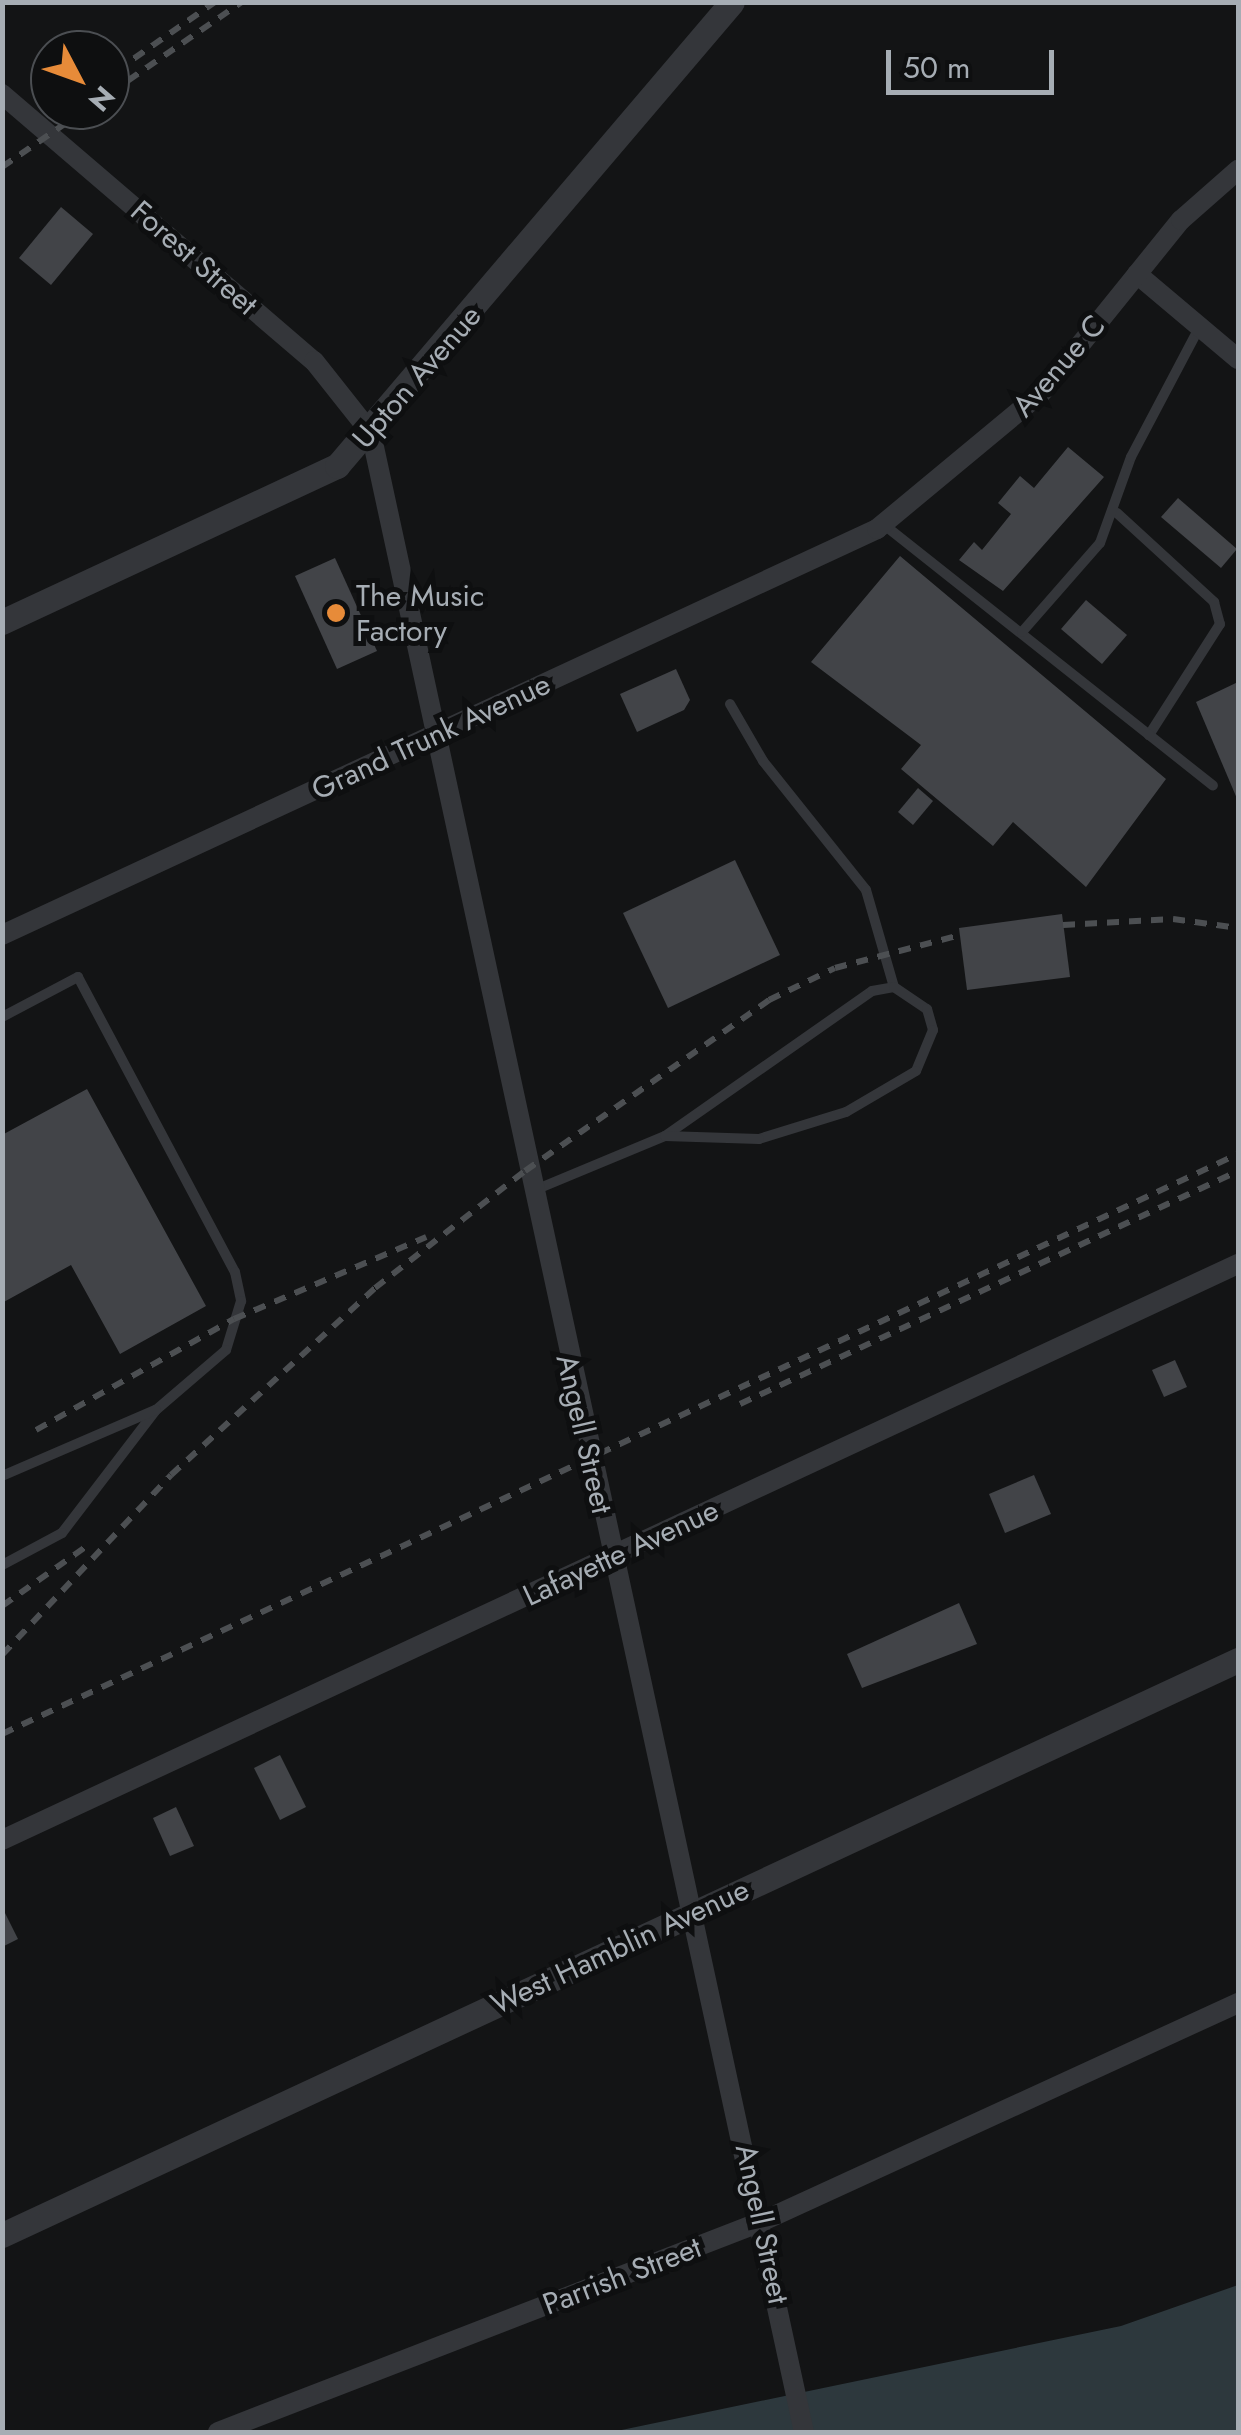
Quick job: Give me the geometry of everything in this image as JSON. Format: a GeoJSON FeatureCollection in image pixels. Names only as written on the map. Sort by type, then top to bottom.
{"type":"FeatureCollection","features":[{"type":"Feature","properties":{"kind":"street","name":"Upton Avenue"},"geometry":{"type":"LineString","coordinates":[[2,622],[338,466],[371,434],[732,2]]}},
{"type":"Feature","properties":{"kind":"street","name":"Forest Street"},"geometry":{"type":"LineString","coordinates":[[2,94],[314,360],[371,434]]}},
{"type":"Feature","properties":{"kind":"street","name":"Avenue C"},"geometry":{"type":"LineString","coordinates":[[858,538],[883,524],[1042,392],[1136,274],[1238,170]]}},
{"type":"Feature","properties":{"kind":"street"},"geometry":{"type":"LineString","coordinates":[[1136,274],[1238,359]]}},
{"type":"Feature","properties":{"kind":"street","name":"Angell Street"},"geometry":{"type":"LineString","coordinates":[[371,434],[430,738],[764,2221],[804,2432]]}},
{"type":"Feature","properties":{"kind":"street","name":"Grand Trunk Avenue"},"geometry":{"type":"LineString","coordinates":[[2,935],[858,538]]}},
{"type":"Feature","properties":{"kind":"street","name":"Lafayette Avenue"},"geometry":{"type":"LineString","coordinates":[[2,1840],[1238,1264]]}},
{"type":"Feature","properties":{"kind":"street","name":"West Hamblin Avenue"},"geometry":{"type":"LineString","coordinates":[[2,2235],[1238,1660]]}},
{"type":"Feature","properties":{"kind":"street","name":"Parrish Street"},"geometry":{"type":"LineString","coordinates":[[218,2432],[764,2221],[1238,2003]]}},
{"type":"Feature","properties":{"kind":"lane"},"geometry":{"type":"LineString","coordinates":[[1022,632],[1117,512],[1132,457],[1200,327]]}},
{"type":"Feature","properties":{"kind":"lane"},"geometry":{"type":"LineString","coordinates":[[1117,512],[1214,602],[1220,624],[1150,734]]}},
{"type":"Feature","properties":{"kind":"lane"},"geometry":{"type":"LineString","coordinates":[[883,524],[1213,786]]}},
{"type":"Feature","properties":{"kind":"lane"},"geometry":{"type":"LineString","coordinates":[[665,1136],[702,1142],[795,1132],[889,1092],[916,1071],[933,1030],[928,1009],[894,987],[866,890],[763,762],[730,704]]}},
{"type":"Feature","properties":{"kind":"lane"},"geometry":{"type":"LineString","coordinates":[[2,1016],[78,977],[235,1272],[240,1316],[226,1350],[156,1410],[62,1533],[2,1565]]}},
{"type":"Feature","properties":{"kind":"lane"},"geometry":{"type":"LineString","coordinates":[[530,1193],[665,1136],[849,1002],[894,987]]}},
{"type":"Feature","properties":{"kind":"lane"},"geometry":{"type":"LineString","coordinates":[[2,1476],[156,1410]]}},
{"type":"Feature","properties":{"kind":"shaded area"},"geometry":{"type":"Polygon","coordinates":[[[1238,2285],[1238,2432],[612,2432],[1121,2326],[1238,2285]]]}},
{"type":"Feature","properties":{"kind":"building"},"geometry":{"type":"Polygon","coordinates":[[[61,207],[93,234],[51,285],[19,258],[61,207]]]}},
{"type":"Feature","properties":{"kind":"building"},"geometry":{"type":"Polygon","coordinates":[[[1068,447],[1104,477],[1003,591],[959,560],[974,542],[982,550],[1011,514],[998,503],[1020,476],[1034,488],[1068,447]]]}},
{"type":"Feature","properties":{"kind":"building"},"geometry":{"type":"Polygon","coordinates":[[[1178,498],[1237,549],[1221,568],[1161,517],[1178,498]]]}},
{"type":"Feature","properties":{"kind":"building"},"geometry":{"type":"Polygon","coordinates":[[[900,556],[1166,779],[1086,887],[1013,822],[993,846],[901,769],[921,745],[811,662],[900,556]]]}},
{"type":"Feature","properties":{"kind":"building","name":"The Music Factory"},"geometry":{"type":"Polygon","coordinates":[[[335,558],[377,651],[337,669],[295,576],[335,558]]]}},
{"type":"Feature","properties":{"kind":"building"},"geometry":{"type":"Polygon","coordinates":[[[1086,600],[1127,635],[1102,664],[1061,629],[1086,600]]]}},
{"type":"Feature","properties":{"kind":"building"},"geometry":{"type":"Polygon","coordinates":[[[676,669],[690,700],[684,710],[637,732],[620,694],[676,669]]]}},
{"type":"Feature","properties":{"kind":"building"},"geometry":{"type":"Polygon","coordinates":[[[1238,682],[1238,801],[1196,702],[1238,682]]]}},
{"type":"Feature","properties":{"kind":"building"},"geometry":{"type":"Polygon","coordinates":[[[918,788],[933,801],[913,825],[898,812],[918,788]]]}},
{"type":"Feature","properties":{"kind":"building"},"geometry":{"type":"Polygon","coordinates":[[[735,860],[780,955],[668,1008],[623,913],[735,860]]]}},
{"type":"Feature","properties":{"kind":"building"},"geometry":{"type":"Polygon","coordinates":[[[1062,914],[1070,977],[967,990],[959,928],[1062,914]]]}},
{"type":"Feature","properties":{"kind":"building"},"geometry":{"type":"Polygon","coordinates":[[[87,1089],[206,1306],[120,1354],[71,1265],[2,1303],[2,1135],[87,1089]]]}},
{"type":"Feature","properties":{"kind":"building"},"geometry":{"type":"Polygon","coordinates":[[[1175,1360],[1187,1387],[1164,1397],[1152,1370],[1175,1360]]]}},
{"type":"Feature","properties":{"kind":"building"},"geometry":{"type":"Polygon","coordinates":[[[1034,1475],[1051,1514],[1005,1533],[989,1494],[1034,1475]]]}},
{"type":"Feature","properties":{"kind":"building"},"geometry":{"type":"Polygon","coordinates":[[[959,1603],[977,1644],[862,1688],[847,1654],[959,1603]]]}},
{"type":"Feature","properties":{"kind":"building"},"geometry":{"type":"Polygon","coordinates":[[[280,1755],[306,1807],[280,1820],[254,1768],[280,1755]]]}},
{"type":"Feature","properties":{"kind":"building"},"geometry":{"type":"Polygon","coordinates":[[[176,1807],[194,1846],[170,1856],[153,1818],[176,1807]]]}},
{"type":"Feature","properties":{"kind":"building"},"geometry":{"type":"Polygon","coordinates":[[[2,1907],[18,1939],[2,1947],[2,1907]]]}},
{"type":"Feature","properties":{"kind":"railway"},"geometry":{"type":"LineString","coordinates":[[130,61],[215,2]]}},
{"type":"Feature","properties":{"kind":"railway"},"geometry":{"type":"LineString","coordinates":[[130,79],[242,2]]}},
{"type":"Feature","properties":{"kind":"railway"},"geometry":{"type":"LineString","coordinates":[[2,167],[56,130]]}},
{"type":"Feature","properties":{"kind":"railway"},"geometry":{"type":"LineString","coordinates":[[1063,925],[1173,919],[1238,928]]}},
{"type":"Feature","properties":{"kind":"railway"},"geometry":{"type":"LineString","coordinates":[[2,1655],[171,1475],[375,1288],[525,1171],[769,1000],[835,968],[960,935]]}},
{"type":"Feature","properties":{"kind":"railway"},"geometry":{"type":"LineString","coordinates":[[2,1734],[1238,1154]]}},
{"type":"Feature","properties":{"kind":"railway"},"geometry":{"type":"LineString","coordinates":[[740,1404],[1238,1171]]}},
{"type":"Feature","properties":{"kind":"railway"},"geometry":{"type":"LineString","coordinates":[[36,1430],[234,1319],[426,1237]]}},
{"type":"Feature","properties":{"kind":"railway"},"geometry":{"type":"LineString","coordinates":[[2,1606],[88,1545]]}},
{"type":"Feature","properties":{"kind":"place","name":"The Music Factory"},"geometry":{"type":"Point","coordinates":[336,613]}}]}
